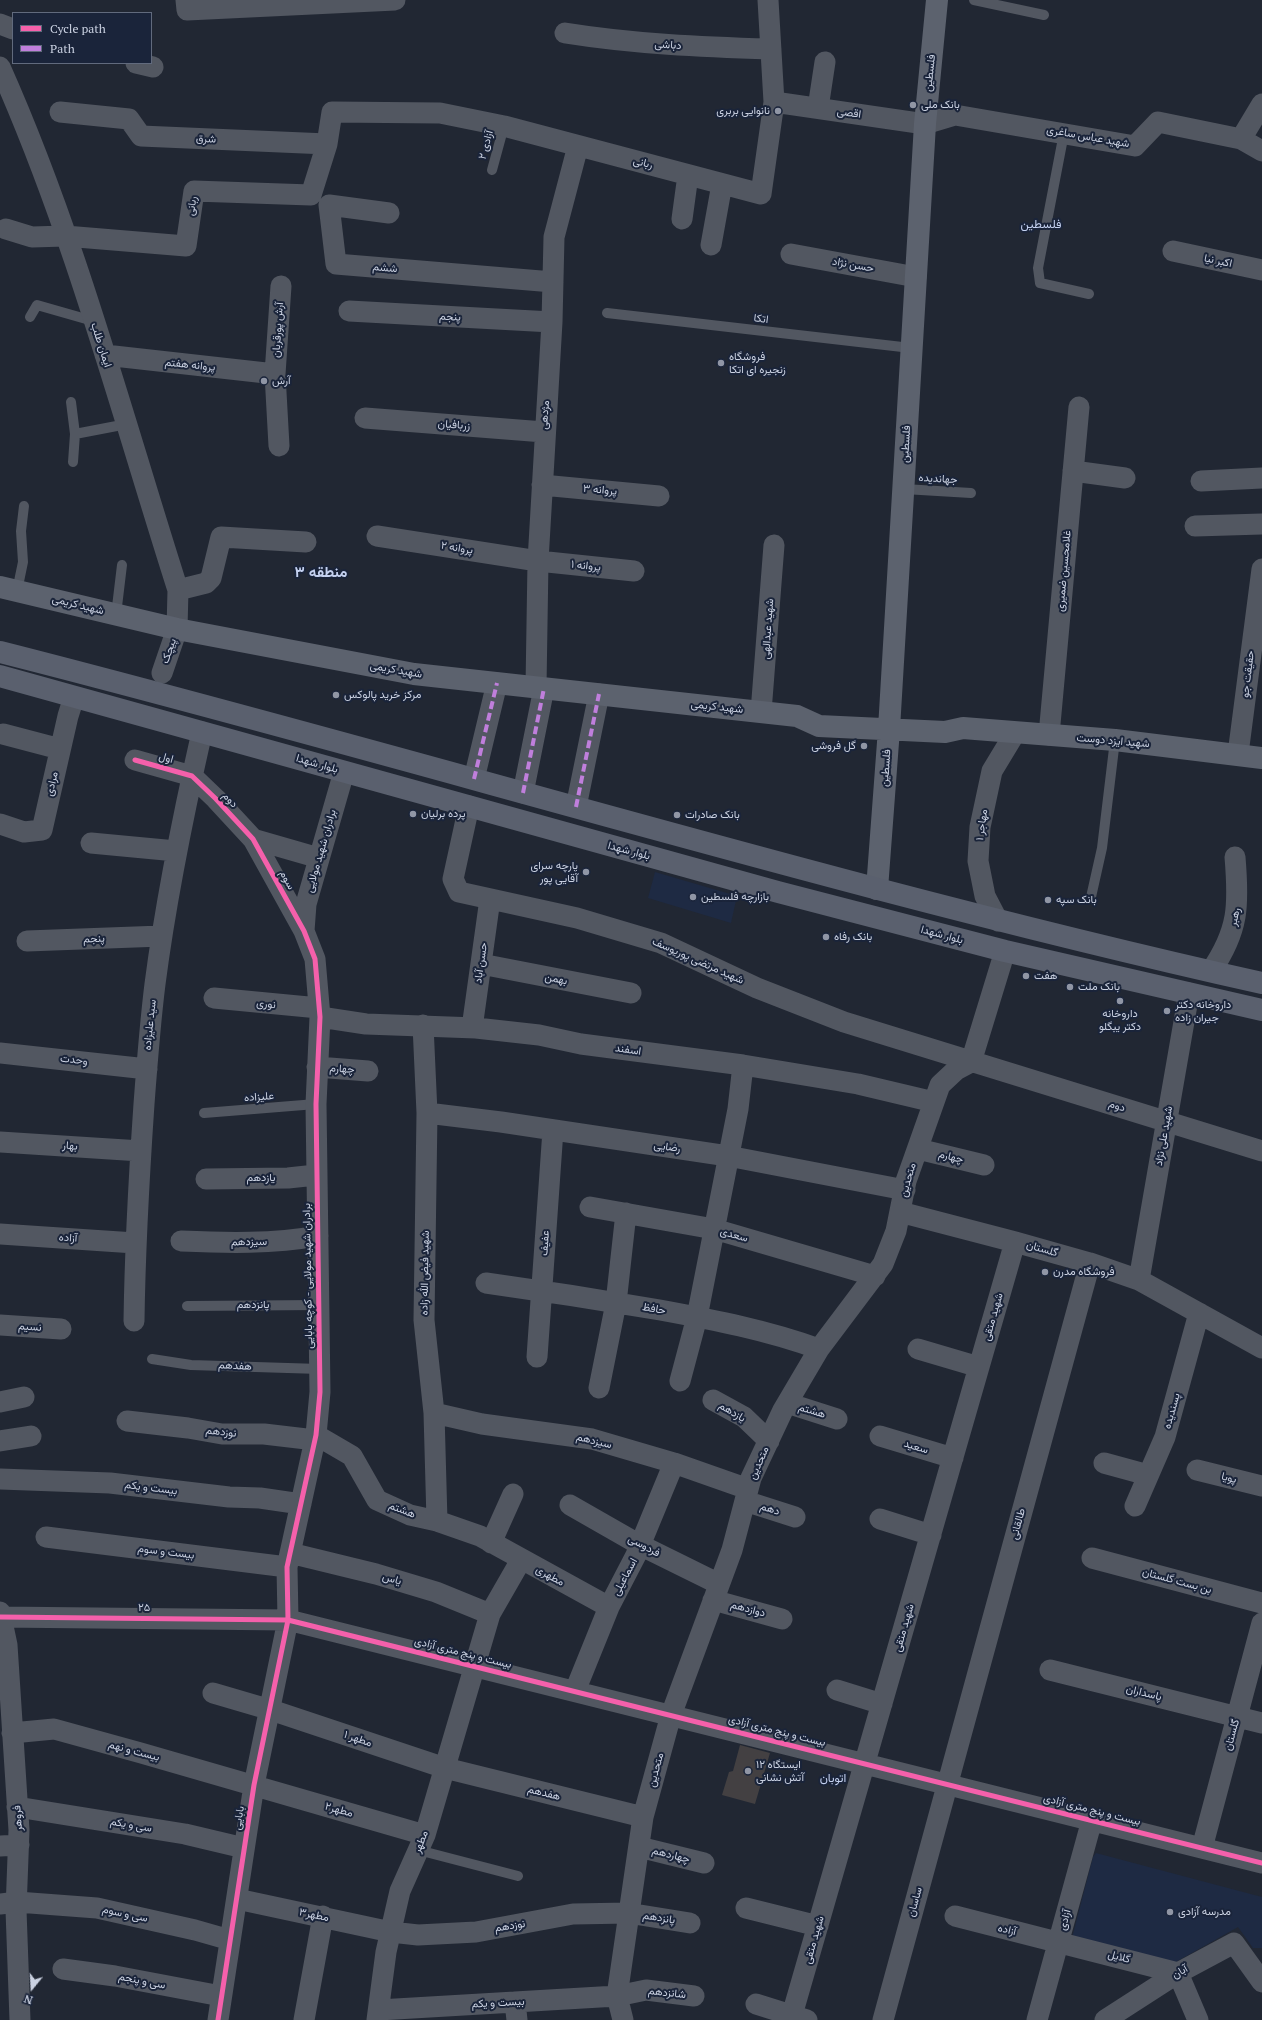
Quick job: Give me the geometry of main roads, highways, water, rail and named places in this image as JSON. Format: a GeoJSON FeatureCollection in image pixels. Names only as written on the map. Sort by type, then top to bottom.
{"type":"FeatureCollection","features":[{"type":"Feature","properties":{"kind":"main road","name":"فلسطین"},"geometry":{"type":"LineString","coordinates":[[877,889],[904,489],[925,124],[937,0]]}},
{"type":"Feature","properties":{"kind":"main road","name":"شهید کریمی"},"geometry":{"type":"LineString","coordinates":[[8,589],[176,630],[414,674],[797,716],[820,711],[889,722]]}},
{"type":"Feature","properties":{"kind":"main road"},"geometry":{"type":"LineString","coordinates":[[0,652],[998,921],[1262,983]]}},
{"type":"Feature","properties":{"kind":"main road"},"geometry":{"type":"LineString","coordinates":[[31,685],[38,662]]}},
{"type":"Feature","properties":{"kind":"main road","name":"بلوار شهدا"},"geometry":{"type":"LineString","coordinates":[[0,676],[778,892],[1005,951],[1189,992],[1262,1010]]}},
{"type":"Feature","properties":{"kind":"main road","name":"شهید ایزد دوست"},"geometry":{"type":"LineString","coordinates":[[889,722],[948,719],[963,728],[1114,740],[1262,758]]}},
{"type":"Feature","properties":{"kind":"place","name":"بانک ملی"},"geometry":{"type":"Point","coordinates":[913,105]}},
{"type":"Feature","properties":{"kind":"place","name":"نانوایی بربری"},"geometry":{"type":"Point","coordinates":[778,111]}},
{"type":"Feature","properties":{"kind":"place","name":"فروشگاه زنجیره ای اتکا"},"geometry":{"type":"Point","coordinates":[721,363]}},
{"type":"Feature","properties":{"kind":"place","name":"آرش"},"geometry":{"type":"Point","coordinates":[264,381]}},
{"type":"Feature","properties":{"kind":"place","name":"مركز خريد پالوكس"},"geometry":{"type":"Point","coordinates":[336,695]}},
{"type":"Feature","properties":{"kind":"place","name":"گل فروشی"},"geometry":{"type":"Point","coordinates":[864,746]}},
{"type":"Feature","properties":{"kind":"place","name":"پرده برلیان"},"geometry":{"type":"Point","coordinates":[413,814]}},
{"type":"Feature","properties":{"kind":"place","name":"بانک صادرات"},"geometry":{"type":"Point","coordinates":[677,815]}},
{"type":"Feature","properties":{"kind":"place","name":"پارچه سرای آقایی پور"},"geometry":{"type":"Point","coordinates":[586,872]}},
{"type":"Feature","properties":{"kind":"place","name":"بازارچه فلسطین"},"geometry":{"type":"Point","coordinates":[693,897]}},
{"type":"Feature","properties":{"kind":"place","name":"بانک سپه"},"geometry":{"type":"Point","coordinates":[1048,900]}},
{"type":"Feature","properties":{"kind":"place","name":"بانک رفاه"},"geometry":{"type":"Point","coordinates":[826,937]}},
{"type":"Feature","properties":{"kind":"place","name":"هفت"},"geometry":{"type":"Point","coordinates":[1026,976]}},
{"type":"Feature","properties":{"kind":"place","name":"بانک ملت"},"geometry":{"type":"Point","coordinates":[1070,987]}},
{"type":"Feature","properties":{"kind":"place","name":"داروخانه دکتر یبگلو"},"geometry":{"type":"Point","coordinates":[1120,1001]}},
{"type":"Feature","properties":{"kind":"place","name":"داروخانه دکتر جیران زاده"},"geometry":{"type":"Point","coordinates":[1167,1011]}},
{"type":"Feature","properties":{"kind":"place","name":"فروشگاه مدرن"},"geometry":{"type":"Point","coordinates":[1045,1272]}},
{"type":"Feature","properties":{"kind":"place","name":"ایستگاه ۱۲ آتش نشانی"},"geometry":{"type":"Point","coordinates":[748,1771]}},
{"type":"Feature","properties":{"kind":"place","name":"مدرسه آزادی"},"geometry":{"type":"Point","coordinates":[1170,1912]}},
{"type":"Feature","properties":{"kind":"district","name":"فلسطین"},"geometry":{"type":"Point","coordinates":[1041,225]}},
{"type":"Feature","properties":{"kind":"district","name":"منطقه ۳"},"geometry":{"type":"Point","coordinates":[321,573]}},
{"type":"Feature","properties":{"kind":"district","name":"اتوبان"},"geometry":{"type":"Point","coordinates":[833,1779]}}]}
